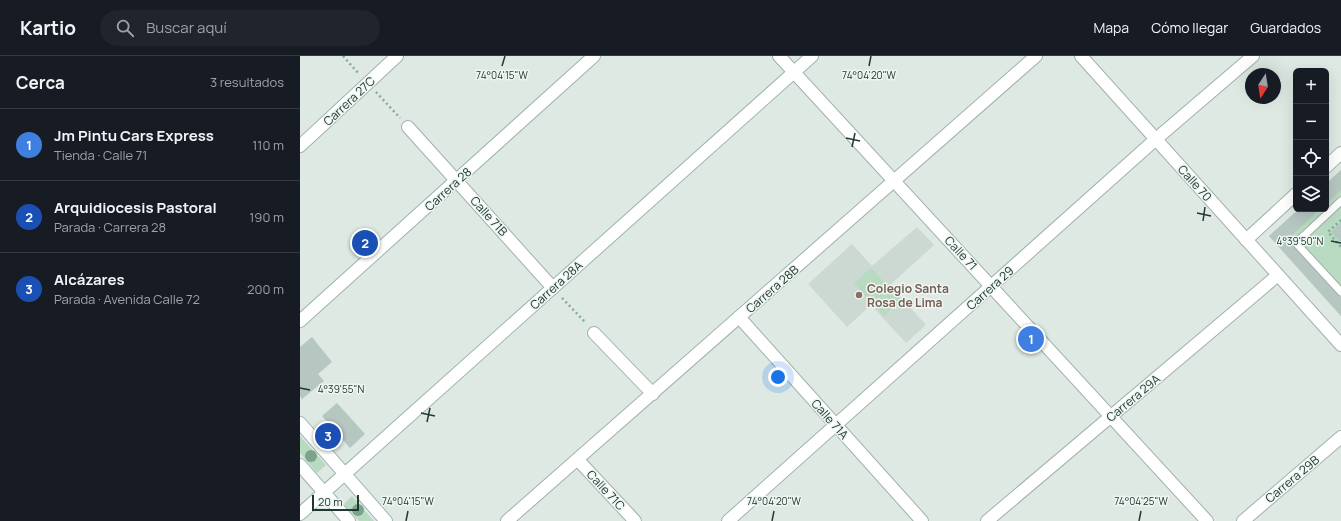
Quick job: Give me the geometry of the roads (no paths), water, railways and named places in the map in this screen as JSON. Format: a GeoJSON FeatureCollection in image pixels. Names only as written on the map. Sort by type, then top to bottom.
{"type":"FeatureCollection","features":[{"type":"Feature","properties":{"kind":"street","name":"Carrera 27C"},"geometry":{"type":"LineString","coordinates":[[300,146],[397,56]]}},
{"type":"Feature","properties":{"kind":"street","name":"Carrera 28"},"geometry":{"type":"LineString","coordinates":[[300,321],[594,56]]}},
{"type":"Feature","properties":{"kind":"street","name":"Calle 71"},"geometry":{"type":"LineString","coordinates":[[779,56],[1208,521]]}},
{"type":"Feature","properties":{"kind":"street","name":"Carrera 28A"},"geometry":{"type":"LineString","coordinates":[[300,514],[812,56]]}},
{"type":"Feature","properties":{"kind":"street","name":"Carrera 28B"},"geometry":{"type":"LineString","coordinates":[[507,521],[1036,56]]}},
{"type":"Feature","properties":{"kind":"street","name":"Calle 70"},"geometry":{"type":"LineString","coordinates":[[1081,56],[1341,346]]}},
{"type":"Feature","properties":{"kind":"street","name":"Carrera 29"},"geometry":{"type":"LineString","coordinates":[[728,521],[1156,139],[1253,56]]}},
{"type":"Feature","properties":{"kind":"street","name":"Calle 71B"},"geometry":{"type":"LineString","coordinates":[[408,127],[553,288]]}},
{"type":"Feature","properties":{"kind":"street"},"geometry":{"type":"LineString","coordinates":[[1329,164],[1341,153]]}},
{"type":"Feature","properties":{"kind":"street"},"geometry":{"type":"LineString","coordinates":[[1246,240],[1293,197]]}},
{"type":"Feature","properties":{"kind":"street","name":"Carrera 29A"},"geometry":{"type":"LineString","coordinates":[[987,521],[1278,275]]}},
{"type":"Feature","properties":{"kind":"street","name":"Calle 71A"},"geometry":{"type":"LineString","coordinates":[[739,317],[922,521]]}},
{"type":"Feature","properties":{"kind":"street"},"geometry":{"type":"LineString","coordinates":[[594,332],[652,394]]}},
{"type":"Feature","properties":{"kind":"street"},"geometry":{"type":"LineString","coordinates":[[300,423],[386,521]]}},
{"type":"Feature","properties":{"kind":"street","name":"Carrera 29B"},"geometry":{"type":"LineString","coordinates":[[1242,521],[1341,437]]}},
{"type":"Feature","properties":{"kind":"street","name":"Calle 71C"},"geometry":{"type":"LineString","coordinates":[[578,460],[635,521]]}},
{"type":"Feature","properties":{"kind":"street"},"geometry":{"type":"LineString","coordinates":[[300,465],[349,521]]}},
{"type":"Feature","properties":{"kind":"lane"},"geometry":{"type":"LineString","coordinates":[[1341,201],[1296,243],[1341,292]]}},
{"type":"Feature","properties":{"kind":"place","name":"Arquidiocesis Pastoral"},"geometry":{"type":"Point","coordinates":[365,243]}},
{"type":"Feature","properties":{"kind":"place","name":"Colegio Santa Rosa de Lima"},"geometry":{"type":"Point","coordinates":[859,295]}},
{"type":"Feature","properties":{"kind":"place","name":"Jm Pintu Cars Express"},"geometry":{"type":"Point","coordinates":[1031,339]}},
{"type":"Feature","properties":{"kind":"place","name":"Alcázares"},"geometry":{"type":"Point","coordinates":[328,436]}}]}
